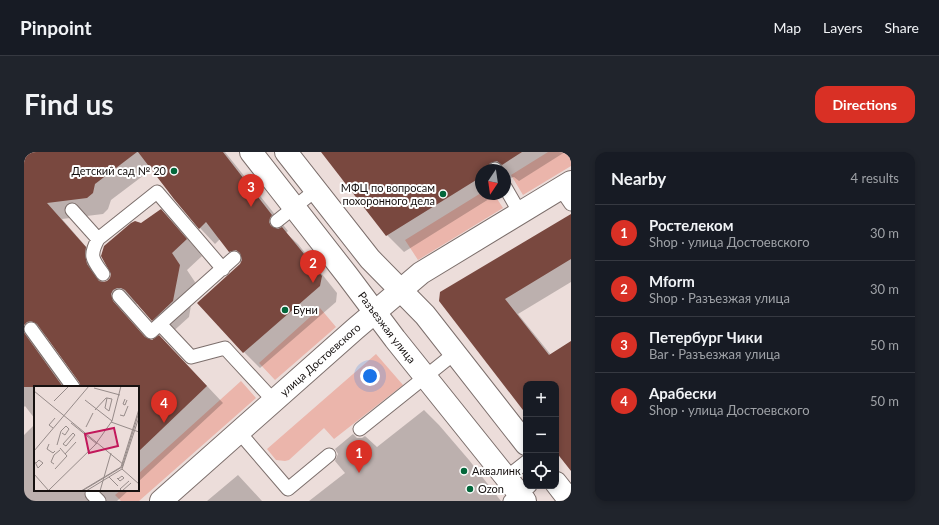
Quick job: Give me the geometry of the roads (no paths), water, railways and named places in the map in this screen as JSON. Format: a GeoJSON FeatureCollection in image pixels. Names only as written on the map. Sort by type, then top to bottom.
{"type":"FeatureCollection","features":[{"type":"Feature","properties":{"kind":"street","name":"Разъезжая улица"},"geometry":{"type":"LineString","coordinates":[[251,152],[425,377],[518,492]]}},
{"type":"Feature","properties":{"kind":"street"},"geometry":{"type":"LineString","coordinates":[[286,152],[370,259],[425,315],[523,440]]}},
{"type":"Feature","properties":{"kind":"street","name":"улица Достоевского"},"geometry":{"type":"LineString","coordinates":[[161,501],[375,312],[421,274],[520,213],[568,191]]}},
{"type":"Feature","properties":{"kind":"street"},"geometry":{"type":"LineString","coordinates":[[559,487],[570,501]]}},
{"type":"Feature","properties":{"kind":"lane"},"geometry":{"type":"LineString","coordinates":[[277,221],[316,190]]}},
{"type":"Feature","properties":{"kind":"lane"},"geometry":{"type":"LineString","coordinates":[[102,274],[93,261],[92,250],[98,239],[157,192],[223,269]]}},
{"type":"Feature","properties":{"kind":"lane"},"geometry":{"type":"LineString","coordinates":[[511,197],[520,213]]}},
{"type":"Feature","properties":{"kind":"lane"},"geometry":{"type":"LineString","coordinates":[[72,210],[98,239]]}},
{"type":"Feature","properties":{"kind":"lane"},"geometry":{"type":"LineString","coordinates":[[119,296],[151,332],[234,258]]}},
{"type":"Feature","properties":{"kind":"lane"},"geometry":{"type":"LineString","coordinates":[[160,324],[188,360],[225,348],[274,401]]}},
{"type":"Feature","properties":{"kind":"lane"},"geometry":{"type":"LineString","coordinates":[[31,329],[73,386]]}},
{"type":"Feature","properties":{"kind":"lane"},"geometry":{"type":"LineString","coordinates":[[360,429],[455,353]]}},
{"type":"Feature","properties":{"kind":"lane"},"geometry":{"type":"LineString","coordinates":[[240,432],[288,488],[329,455]]}},
{"type":"Feature","properties":{"kind":"lane"},"geometry":{"type":"LineString","coordinates":[[518,492],[523,473]]}},
{"type":"Feature","properties":{"kind":"place","name":"Детский сад № 20"},"geometry":{"type":"Point","coordinates":[174,171]}},
{"type":"Feature","properties":{"kind":"place","name":"МФЦ по вопросам похоронного дела"},"geometry":{"type":"Point","coordinates":[443,194]}},
{"type":"Feature","properties":{"kind":"place","name":"Петербург Чики"},"geometry":{"type":"Point","coordinates":[251,207]}},
{"type":"Feature","properties":{"kind":"place","name":"Mform"},"geometry":{"type":"Point","coordinates":[313,283]}},
{"type":"Feature","properties":{"kind":"place","name":"Буни"},"geometry":{"type":"Point","coordinates":[285,310]}},
{"type":"Feature","properties":{"kind":"place","name":"Арабески"},"geometry":{"type":"Point","coordinates":[164,423]}},
{"type":"Feature","properties":{"kind":"place","name":"Аквалинк"},"geometry":{"type":"Point","coordinates":[464,471]}},
{"type":"Feature","properties":{"kind":"place","name":"Ростелеком"},"geometry":{"type":"Point","coordinates":[359,473]}},
{"type":"Feature","properties":{"kind":"place","name":"Ozon"},"geometry":{"type":"Point","coordinates":[470,489]}}]}
